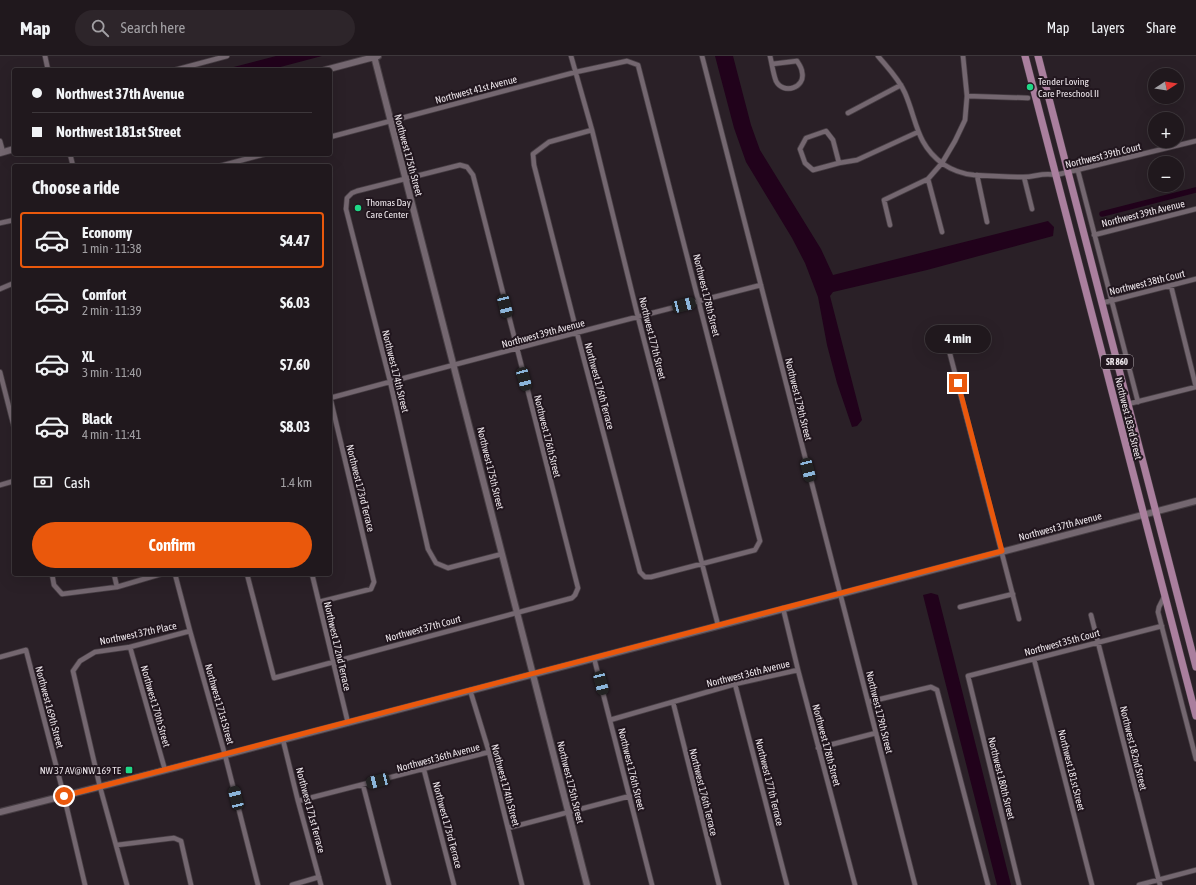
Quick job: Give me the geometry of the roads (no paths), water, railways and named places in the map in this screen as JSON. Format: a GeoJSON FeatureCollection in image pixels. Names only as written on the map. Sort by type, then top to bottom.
{"type":"FeatureCollection","features":[{"type":"Feature","properties":{"kind":"main road"},"geometry":{"type":"LineString","coordinates":[[332,68],[375,56]]}},
{"type":"Feature","properties":{"kind":"main road","name":"Northwest 175th Street"},"geometry":{"type":"LineString","coordinates":[[375,56],[390,121],[406,178],[587,885]]}},
{"type":"Feature","properties":{"kind":"main road","name":"Northwest 183rd Street"},"geometry":{"type":"LineString","coordinates":[[1025,56],[1196,716]]}},
{"type":"Feature","properties":{"kind":"main road","name":"Northwest 183rd Street"},"geometry":{"type":"LineString","coordinates":[[1038,56],[1196,667]]}},
{"type":"Feature","properties":{"kind":"main road"},"geometry":{"type":"LineString","coordinates":[[1,153],[12,150]]}},
{"type":"Feature","properties":{"kind":"main road"},"geometry":{"type":"LineString","coordinates":[[1085,286],[1093,296],[1102,303]]}},
{"type":"Feature","properties":{"kind":"main road","name":"Northwest 37th Avenue"},"geometry":{"type":"LineString","coordinates":[[0,812],[283,740],[1196,501]]}},
{"type":"Feature","properties":{"kind":"street"},"geometry":{"type":"LineString","coordinates":[[45,56],[48,68]]}},
{"type":"Feature","properties":{"kind":"street"},"geometry":{"type":"LineString","coordinates":[[182,68],[227,56]]}},
{"type":"Feature","properties":{"kind":"street","name":"Northwest 177th Street"},"geometry":{"type":"LineString","coordinates":[[571,56],[592,130],[638,317],[718,625]]}},
{"type":"Feature","properties":{"kind":"street","name":"Northwest 179th Street"},"geometry":{"type":"LineString","coordinates":[[702,56],[915,885]]}},
{"type":"Feature","properties":{"kind":"street"},"geometry":{"type":"LineString","coordinates":[[770,56],[776,81],[781,86],[786,89],[795,88],[800,84],[803,77],[802,70],[797,61],[772,64]]}},
{"type":"Feature","properties":{"kind":"street","name":"Northwest 39th Court"},"geometry":{"type":"LineString","coordinates":[[878,56],[905,92],[918,132],[927,150],[950,169],[960,172],[977,175],[1024,177],[1046,173],[1056,175],[1078,171],[1196,141]]}},
{"type":"Feature","properties":{"kind":"street"},"geometry":{"type":"LineString","coordinates":[[890,225],[884,200],[928,179],[942,163],[965,120],[968,96],[963,56]]}},
{"type":"Feature","properties":{"kind":"street","name":"Northwest 41st Avenue"},"geometry":{"type":"LineString","coordinates":[[332,136],[576,72],[627,61]]}},
{"type":"Feature","properties":{"kind":"street","name":"Northwest 178th Street"},"geometry":{"type":"LineString","coordinates":[[627,61],[638,65],[760,541],[755,550],[702,564]]}},
{"type":"Feature","properties":{"kind":"street"},"geometry":{"type":"LineString","coordinates":[[848,113],[901,85]]}},
{"type":"Feature","properties":{"kind":"street"},"geometry":{"type":"LineString","coordinates":[[968,96],[1028,98]]}},
{"type":"Feature","properties":{"kind":"street","name":"Northwest 176th Terrace"},"geometry":{"type":"LineString","coordinates":[[592,130],[549,142],[533,154],[534,165],[544,205],[640,572],[645,577],[651,577],[702,564]]}},
{"type":"Feature","properties":{"kind":"street"},"geometry":{"type":"LineString","coordinates":[[839,163],[833,140],[826,131],[806,138],[800,149],[805,163],[813,170],[857,160],[918,132]]}},
{"type":"Feature","properties":{"kind":"street"},"geometry":{"type":"LineString","coordinates":[[0,141],[1,153]]}},
{"type":"Feature","properties":{"kind":"street"},"geometry":{"type":"LineString","coordinates":[[228,164],[258,156]]}},
{"type":"Feature","properties":{"kind":"street","name":"Northwest 176th Street"},"geometry":{"type":"LineString","coordinates":[[406,178],[460,165],[467,167],[473,175],[578,588],[575,595]]}},
{"type":"Feature","properties":{"kind":"street"},"geometry":{"type":"LineString","coordinates":[[1078,171],[1138,402]]}},
{"type":"Feature","properties":{"kind":"street"},"geometry":{"type":"LineString","coordinates":[[977,175],[987,222]]}},
{"type":"Feature","properties":{"kind":"street"},"geometry":{"type":"LineString","coordinates":[[1024,177],[1032,209]]}},
{"type":"Feature","properties":{"kind":"street","name":"Northwest 174th Street"},"geometry":{"type":"LineString","coordinates":[[406,178],[356,191],[347,198],[346,209],[390,381],[428,548],[436,563],[448,568],[502,554]]}},
{"type":"Feature","properties":{"kind":"street"},"geometry":{"type":"LineString","coordinates":[[928,179],[942,232]]}},
{"type":"Feature","properties":{"kind":"street","name":"Northwest 39th Avenue"},"geometry":{"type":"LineString","coordinates":[[1094,235],[1196,209]]}},
{"type":"Feature","properties":{"kind":"street"},"geometry":{"type":"LineString","coordinates":[[0,223],[12,220]]}},
{"type":"Feature","properties":{"kind":"street","name":"Northwest 38th Court"},"geometry":{"type":"LineString","coordinates":[[1102,303],[1196,279]]}},
{"type":"Feature","properties":{"kind":"street"},"geometry":{"type":"LineString","coordinates":[[0,289],[12,284]]}},
{"type":"Feature","properties":{"kind":"street","name":"Northwest 39th Avenue"},"geometry":{"type":"LineString","coordinates":[[332,397],[453,364],[577,334],[761,285]]}},
{"type":"Feature","properties":{"kind":"street"},"geometry":{"type":"LineString","coordinates":[[1128,404],[1196,387],[1171,286]]}},
{"type":"Feature","properties":{"kind":"street"},"geometry":{"type":"LineString","coordinates":[[950,354],[1019,619]]}},
{"type":"Feature","properties":{"kind":"street"},"geometry":{"type":"LineString","coordinates":[[0,372],[12,418]]}},
{"type":"Feature","properties":{"kind":"street","name":"Northwest 173rd Terrace"},"geometry":{"type":"LineString","coordinates":[[319,602],[371,589],[374,582],[332,406]]}},
{"type":"Feature","properties":{"kind":"street"},"geometry":{"type":"LineString","coordinates":[[0,485],[12,482]]}},
{"type":"Feature","properties":{"kind":"street"},"geometry":{"type":"LineString","coordinates":[[52,576],[54,585],[62,594],[117,587],[154,576]]}},
{"type":"Feature","properties":{"kind":"street"},"geometry":{"type":"LineString","coordinates":[[114,576],[117,587]]}},
{"type":"Feature","properties":{"kind":"street","name":"Northwest 171st Street"},"geometry":{"type":"LineString","coordinates":[[176,576],[225,755],[258,885]]}},
{"type":"Feature","properties":{"kind":"street","name":"Northwest 37th Court"},"geometry":{"type":"LineString","coordinates":[[248,576],[274,678],[572,598],[575,595]]}},
{"type":"Feature","properties":{"kind":"street","name":"Northwest 172nd Terrace"},"geometry":{"type":"LineString","coordinates":[[312,576],[332,662],[348,723]]}},
{"type":"Feature","properties":{"kind":"street"},"geometry":{"type":"LineString","coordinates":[[960,607],[1013,594]]}},
{"type":"Feature","properties":{"kind":"street"},"geometry":{"type":"LineString","coordinates":[[1165,595],[1158,612],[1196,759]]}},
{"type":"Feature","properties":{"kind":"street","name":"Northwest 178th Street"},"geometry":{"type":"LineString","coordinates":[[783,608],[854,885]]}},
{"type":"Feature","properties":{"kind":"street","name":"Northwest 182nd Street"},"geometry":{"type":"LineString","coordinates":[[1091,615],[1159,882]]}},
{"type":"Feature","properties":{"kind":"street","name":"Northwest 35th Court"},"geometry":{"type":"LineString","coordinates":[[968,676],[1162,626]]}},
{"type":"Feature","properties":{"kind":"street","name":"Northwest 37th Place"},"geometry":{"type":"LineString","coordinates":[[100,787],[73,671],[80,661],[95,652],[130,647],[190,631]]}},
{"type":"Feature","properties":{"kind":"street","name":"Northwest 170th Street"},"geometry":{"type":"LineString","coordinates":[[130,647],[165,770]]}},
{"type":"Feature","properties":{"kind":"street","name":"Northwest 169th Street"},"geometry":{"type":"LineString","coordinates":[[0,657],[26,650],[64,796],[85,885]]}},
{"type":"Feature","properties":{"kind":"street","name":"Northwest 176th Street"},"geometry":{"type":"LineString","coordinates":[[594,658],[652,885]]}},
{"type":"Feature","properties":{"kind":"street","name":"Northwest 181st Street"},"geometry":{"type":"LineString","coordinates":[[1034,659],[1092,885]]}},
{"type":"Feature","properties":{"kind":"street","name":"Northwest 36th Avenue"},"geometry":{"type":"LineString","coordinates":[[610,720],[735,684],[798,670]]}},
{"type":"Feature","properties":{"kind":"street","name":"Northwest 180th Street"},"geometry":{"type":"LineString","coordinates":[[968,676],[1019,885]]}},
{"type":"Feature","properties":{"kind":"street","name":"Northwest 177th Terrace"},"geometry":{"type":"LineString","coordinates":[[735,684],[787,885]]}},
{"type":"Feature","properties":{"kind":"street"},"geometry":{"type":"LineString","coordinates":[[868,702],[931,687],[937,690],[988,885]]}},
{"type":"Feature","properties":{"kind":"street","name":"Northwest 174th Street"},"geometry":{"type":"LineString","coordinates":[[470,690],[489,752],[522,885]]}},
{"type":"Feature","properties":{"kind":"street","name":"Northwest 176th Terrace"},"geometry":{"type":"LineString","coordinates":[[673,702],[718,885]]}},
{"type":"Feature","properties":{"kind":"street"},"geometry":{"type":"LineString","coordinates":[[818,748],[876,733]]}},
{"type":"Feature","properties":{"kind":"street","name":"Northwest 171st Terrace"},"geometry":{"type":"LineString","coordinates":[[283,740],[321,885]]}},
{"type":"Feature","properties":{"kind":"street","name":"Northwest 36th Avenue"},"geometry":{"type":"LineString","coordinates":[[298,801],[424,770],[489,752]]}},
{"type":"Feature","properties":{"kind":"street","name":"Northwest 173rd Terrace"},"geometry":{"type":"LineString","coordinates":[[424,770],[454,885]]}},
{"type":"Feature","properties":{"kind":"street"},"geometry":{"type":"LineString","coordinates":[[363,785],[390,885]]}},
{"type":"Feature","properties":{"kind":"street"},"geometry":{"type":"LineString","coordinates":[[100,787],[127,885]]}},
{"type":"Feature","properties":{"kind":"street"},"geometry":{"type":"LineString","coordinates":[[508,828],[568,811],[630,796]]}},
{"type":"Feature","properties":{"kind":"street"},"geometry":{"type":"LineString","coordinates":[[117,845],[174,838],[181,841],[191,885]]}},
{"type":"Feature","properties":{"kind":"street"},"geometry":{"type":"LineString","coordinates":[[1139,885],[1159,882],[1196,870]]}},
{"type":"Feature","properties":{"kind":"street"},"geometry":{"type":"LineString","coordinates":[[292,885],[319,877]]}},
{"type":"Feature","properties":{"kind":"waterway"},"geometry":{"type":"LineString","coordinates":[[1102,214],[1196,190]]}},
{"type":"Feature","properties":{"kind":"place","name":"Tender Loving Care Preschool II"},"geometry":{"type":"Point","coordinates":[1030,87]}},
{"type":"Feature","properties":{"kind":"place","name":"Thomas Day Care Center"},"geometry":{"type":"Point","coordinates":[358,208]}},
{"type":"Feature","properties":{"kind":"place","name":"NW 37 AV@NW 169 TE"},"geometry":{"type":"Point","coordinates":[129,770]}}]}
